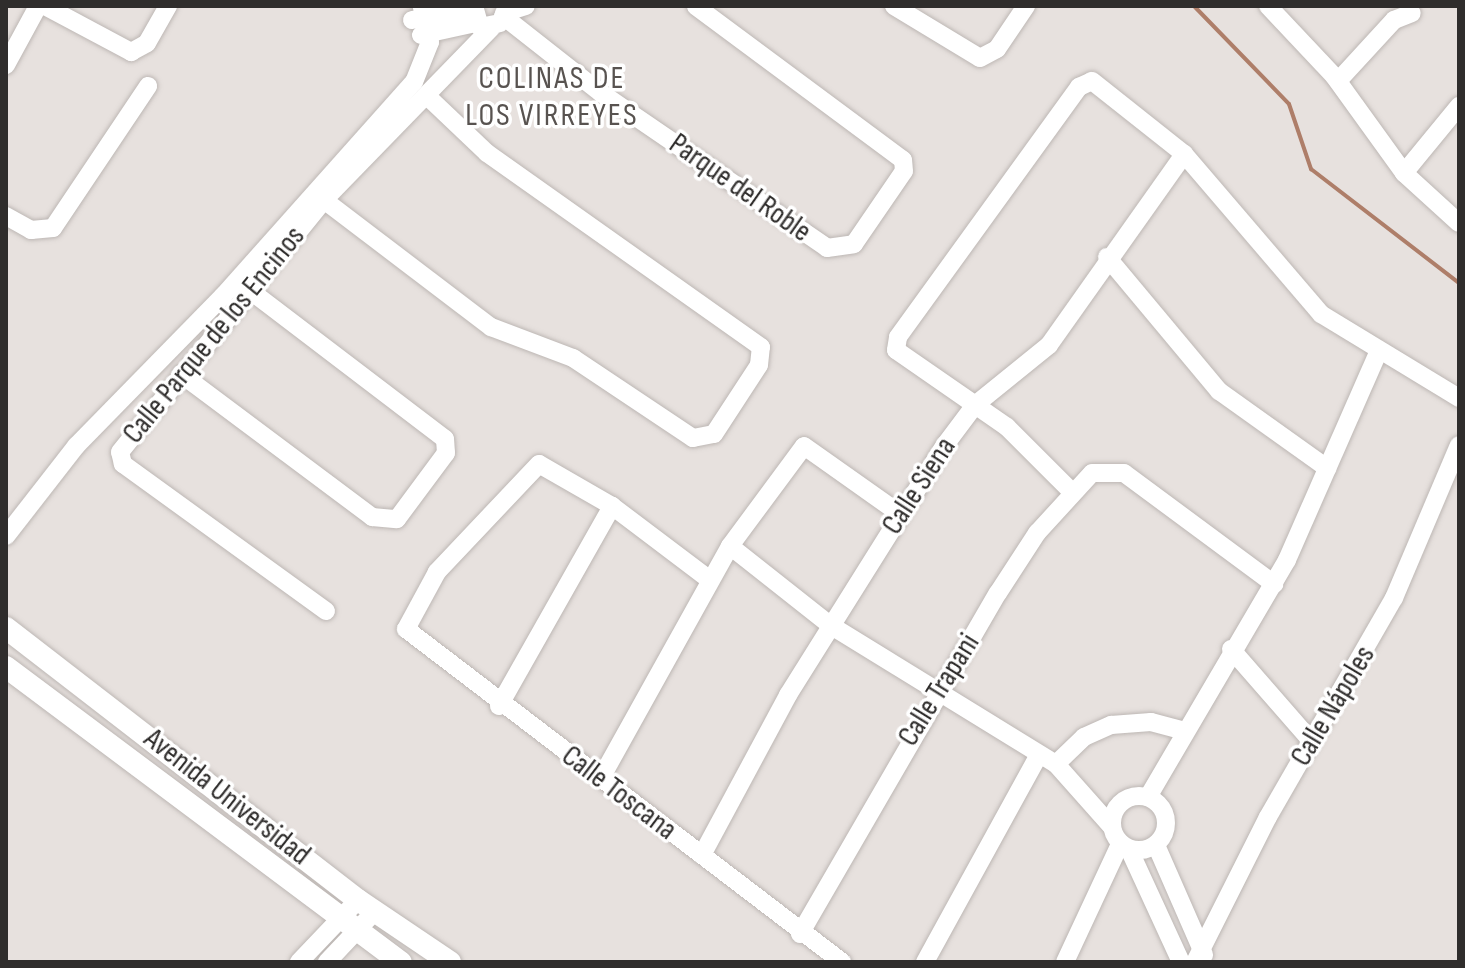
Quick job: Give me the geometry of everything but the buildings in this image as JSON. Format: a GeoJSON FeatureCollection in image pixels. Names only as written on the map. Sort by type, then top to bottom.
{"type":"FeatureCollection","features":[{"type":"Feature","properties":{"kind":"main road","name":"Avenida Universidad"},"geometry":{"type":"LineString","coordinates":[[6,628],[367,906],[450,962]]}},
{"type":"Feature","properties":{"kind":"main road","name":"Avenida Universidad"},"geometry":{"type":"LineString","coordinates":[[6,667],[347,927],[401,962]]}},
{"type":"Feature","properties":{"kind":"street"},"geometry":{"type":"LineString","coordinates":[[6,65],[38,6]]}},
{"type":"Feature","properties":{"kind":"street"},"geometry":{"type":"LineString","coordinates":[[45,6],[131,52],[147,43],[168,8]]}},
{"type":"Feature","properties":{"kind":"street","name":"Calle Parque de los Encinos"},"geometry":{"type":"LineString","coordinates":[[420,24],[526,6]]}},
{"type":"Feature","properties":{"kind":"street","name":"Parque del Roble"},"geometry":{"type":"LineString","coordinates":[[489,14],[827,248],[854,244],[904,171],[898,151],[696,6]]}},
{"type":"Feature","properties":{"kind":"street"},"geometry":{"type":"LineString","coordinates":[[894,6],[958,51],[990,55],[1026,6]]}},
{"type":"Feature","properties":{"kind":"street"},"geometry":{"type":"LineString","coordinates":[[1268,6],[1338,81],[1404,173],[1459,223]]}},
{"type":"Feature","properties":{"kind":"street"},"geometry":{"type":"LineString","coordinates":[[1338,81],[1394,20],[1412,13]]}},
{"type":"Feature","properties":{"kind":"street","name":"Calle Parque de los Encinos"},"geometry":{"type":"LineString","coordinates":[[326,611],[123,464],[123,444],[324,200],[428,97],[489,14]]}},
{"type":"Feature","properties":{"kind":"street"},"geometry":{"type":"LineString","coordinates":[[6,536],[76,446],[223,296],[414,82],[420,24]]}},
{"type":"Feature","properties":{"kind":"street"},"geometry":{"type":"LineString","coordinates":[[1071,491],[975,405],[905,361],[896,350],[898,337],[1079,87],[1103,84],[1184,154],[1321,314],[1378,353],[1459,398]]}},
{"type":"Feature","properties":{"kind":"street"},"geometry":{"type":"LineString","coordinates":[[6,216],[31,230],[53,228],[148,86]]}},
{"type":"Feature","properties":{"kind":"street"},"geometry":{"type":"LineString","coordinates":[[324,200],[456,305],[491,327],[573,358],[693,438],[714,434],[759,365],[754,339],[487,153],[428,97]]}},
{"type":"Feature","properties":{"kind":"street"},"geometry":{"type":"LineString","coordinates":[[1404,173],[1459,106]]}},
{"type":"Feature","properties":{"kind":"street","name":"Calle Siena"},"geometry":{"type":"LineString","coordinates":[[702,855],[830,625],[900,514],[975,405],[1034,363],[1107,257],[1184,154]]}},
{"type":"Feature","properties":{"kind":"street"},"geometry":{"type":"LineString","coordinates":[[1107,257],[1219,391],[1327,468]]}},
{"type":"Feature","properties":{"kind":"street"},"geometry":{"type":"LineString","coordinates":[[181,374],[372,517],[397,519],[446,453],[445,439],[251,291]]}},
{"type":"Feature","properties":{"kind":"street"},"geometry":{"type":"LineString","coordinates":[[1148,797],[1231,649],[1274,584],[1378,353]]}},
{"type":"Feature","properties":{"kind":"street","name":"Calle Nápoles"},"geometry":{"type":"LineString","coordinates":[[1201,957],[1312,742],[1394,598],[1459,445]]}},
{"type":"Feature","properties":{"kind":"street"},"geometry":{"type":"LineString","coordinates":[[601,778],[730,546],[804,446],[900,514]]}},
{"type":"Feature","properties":{"kind":"street","name":"Calle Toscana"},"geometry":{"type":"LineString","coordinates":[[612,506],[552,465],[525,471],[493,505],[408,619],[410,634],[499,706],[601,778],[800,934],[842,962]]}},
{"type":"Feature","properties":{"kind":"street","name":"Calle Trapani"},"geometry":{"type":"LineString","coordinates":[[800,934],[937,692],[1071,491],[1105,468],[1124,473],[1274,584]]}},
{"type":"Feature","properties":{"kind":"street"},"geometry":{"type":"LineString","coordinates":[[499,706],[612,506],[710,580]]}},
{"type":"Feature","properties":{"kind":"street"},"geometry":{"type":"LineString","coordinates":[[730,546],[830,625],[1048,759],[1113,817],[1181,962]]}},
{"type":"Feature","properties":{"kind":"street"},"geometry":{"type":"LineString","coordinates":[[1231,649],[1312,742]]}},
{"type":"Feature","properties":{"kind":"street"},"geometry":{"type":"LineString","coordinates":[[925,962],[1048,759],[1111,725],[1151,722],[1185,731]]}},
{"type":"Feature","properties":{"kind":"street"},"geometry":{"type":"LineString","coordinates":[[1113,817],[1130,797],[1148,797]]}},
{"type":"Feature","properties":{"kind":"street"},"geometry":{"type":"LineString","coordinates":[[1148,797],[1166,823],[1156,845],[1201,957]]}},
{"type":"Feature","properties":{"kind":"street"},"geometry":{"type":"LineString","coordinates":[[1125,846],[1156,845]]}},
{"type":"Feature","properties":{"kind":"street"},"geometry":{"type":"LineString","coordinates":[[1065,962],[1125,846]]}},
{"type":"Feature","properties":{"kind":"street"},"geometry":{"type":"LineString","coordinates":[[299,962],[347,927],[367,906]]}},
{"type":"Feature","properties":{"kind":"street"},"geometry":{"type":"LineString","coordinates":[[327,962],[347,927]]}},
{"type":"Feature","properties":{"kind":"waterway"},"geometry":{"type":"LineString","coordinates":[[1194,6],[1289,104],[1311,169],[1459,283]]}},
{"type":"Feature","properties":{"kind":"district","name":"COLINAS DE LOS VIRREYES"},"geometry":{"type":"Point","coordinates":[552,98]}}]}
